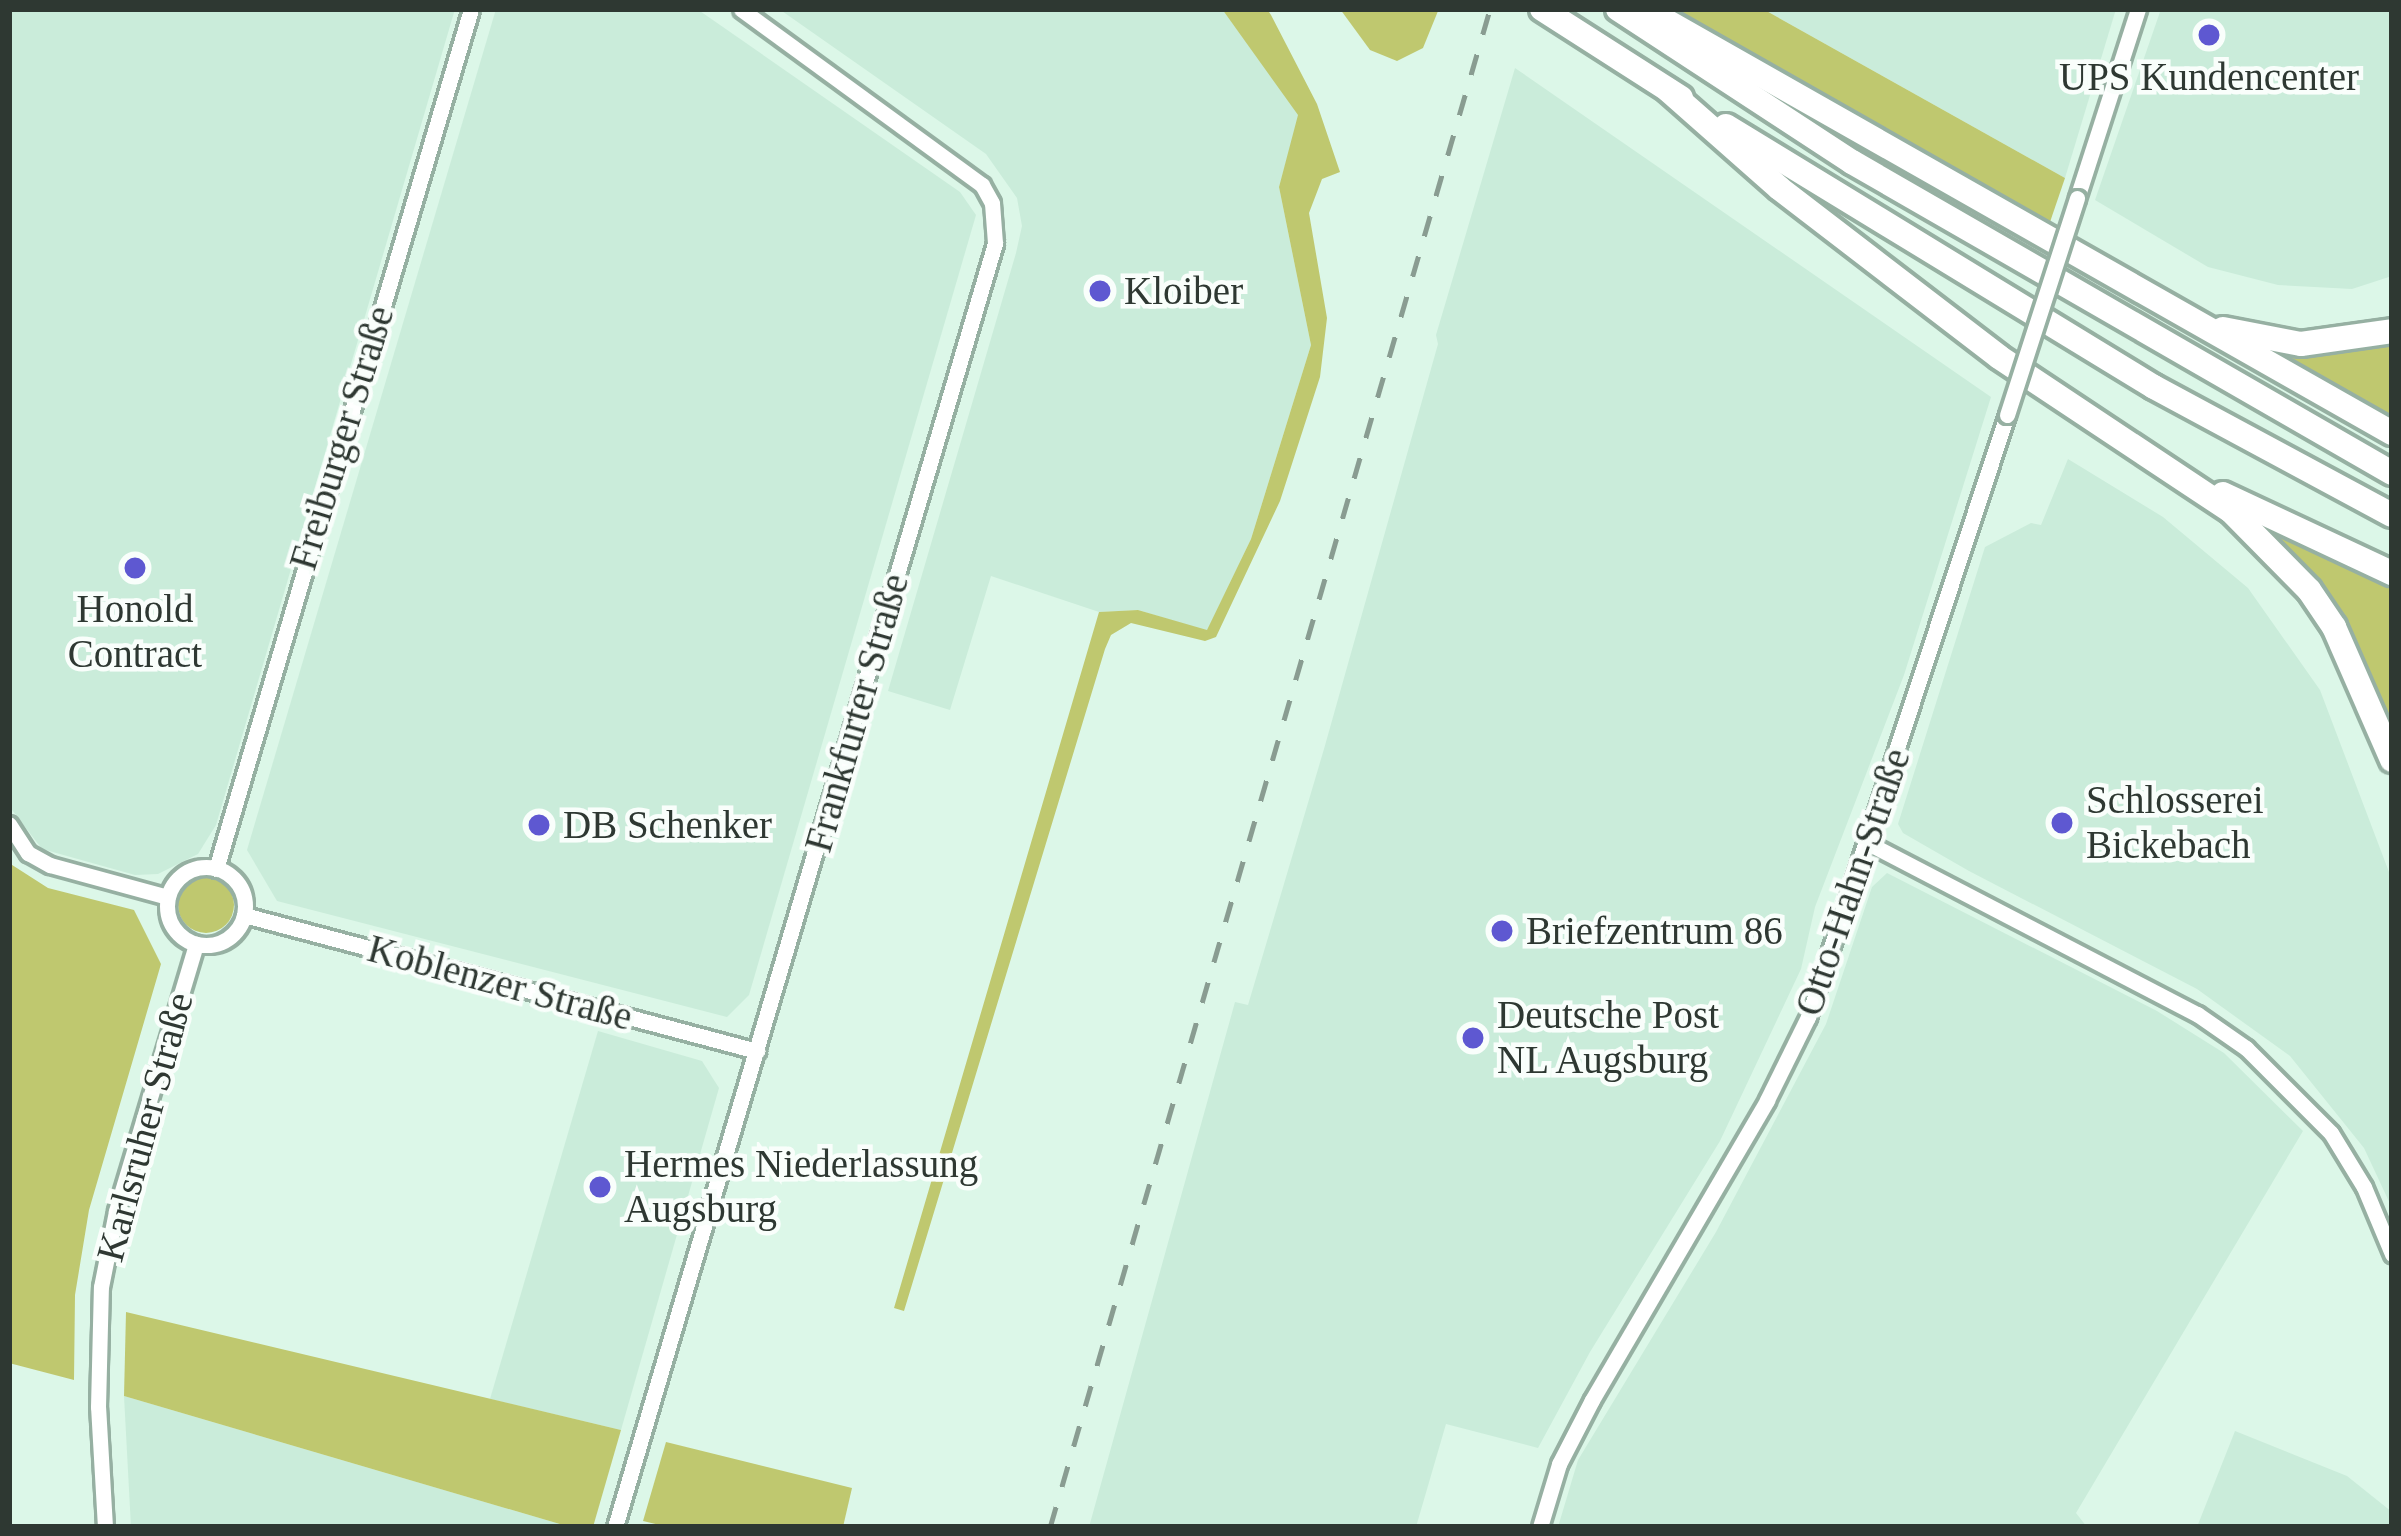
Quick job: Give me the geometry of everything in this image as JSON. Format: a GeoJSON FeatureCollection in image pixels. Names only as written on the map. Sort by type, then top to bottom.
{"type":"FeatureCollection","features":[{"type":"Feature","properties":{"kind":"highway"},"geometry":{"type":"LineString","coordinates":[[1542,9],[2154,387],[2392,515]]}},
{"type":"Feature","properties":{"kind":"highway"},"geometry":{"type":"LineString","coordinates":[[1618,9],[1890,185],[2392,473]]}},
{"type":"Feature","properties":{"kind":"highway"},"geometry":{"type":"LineString","coordinates":[[1645,9],[1928,165],[2172,312],[2392,433]]}},
{"type":"Feature","properties":{"kind":"highway"},"geometry":{"type":"LineString","coordinates":[[1668,90],[1779,188],[1913,293],[2062,401],[2231,511],[2309,590],[2352,661],[2392,760]]}},
{"type":"Feature","properties":{"kind":"highway"},"geometry":{"type":"LineString","coordinates":[[2172,312],[2250,338],[2301,344],[2392,332]]}},
{"type":"Feature","properties":{"kind":"highway"},"geometry":{"type":"LineString","coordinates":[[2183,476],[2392,573]]}},
{"type":"Feature","properties":{"kind":"street","name":"Freiburger Straße"},"geometry":{"type":"LineString","coordinates":[[216,869],[471,9]]}},
{"type":"Feature","properties":{"kind":"street","name":"Frankfurter Straße"},"geometry":{"type":"LineString","coordinates":[[616,1527],[990,264],[996,223],[982,185],[741,9]]}},
{"type":"Feature","properties":{"kind":"street","name":"Otto-Hahn-Straße"},"geometry":{"type":"LineString","coordinates":[[1540,1527],[1559,1464],[1596,1392],[1784,1070],[1822,981],[2138,9]]}},
{"type":"Feature","properties":{"kind":"street"},"geometry":{"type":"LineString","coordinates":[[9,824],[28,853],[50,865],[168,897]]}},
{"type":"Feature","properties":{"kind":"street"},"geometry":{"type":"LineString","coordinates":[[1868,844],[2197,1014],[2246,1048],[2331,1133],[2364,1187],[2392,1254]]}},
{"type":"Feature","properties":{"kind":"street"},"geometry":{"type":"LineString","coordinates":[[216,869],[240,887],[244,915],[225,940],[196,944],[170,921],[168,897],[190,870],[216,869]]}},
{"type":"Feature","properties":{"kind":"street","name":"Koblenzer Straße"},"geometry":{"type":"LineString","coordinates":[[244,915],[757,1051]]}},
{"type":"Feature","properties":{"kind":"street","name":"Karlsruher Straße"},"geometry":{"type":"LineString","coordinates":[[105,1527],[98,1407],[101,1287],[116,1211],[196,944]]}},
{"type":"Feature","properties":{"kind":"shaded area"},"geometry":{"type":"Polygon","coordinates":[[[9,9],[455,9],[216,825],[198,854],[158,874],[135,875],[42,849],[9,806],[9,9]]]}},
{"type":"Feature","properties":{"kind":"shaded area"},"geometry":{"type":"Polygon","coordinates":[[[496,9],[697,9],[960,192],[976,215],[749,995],[727,1017],[277,901],[247,850],[496,9]]]}},
{"type":"Feature","properties":{"kind":"shaded area"},"geometry":{"type":"Polygon","coordinates":[[[779,9],[1222,9],[1299,115],[1279,187],[1311,345],[1251,539],[1207,631],[1138,610],[1099,612],[991,576],[950,710],[888,691],[1022,226],[1017,198],[986,154],[779,9]]]}},
{"type":"Feature","properties":{"kind":"shaded area"},"geometry":{"type":"Polygon","coordinates":[[[1763,9],[2116,9],[2065,178],[1763,9]]]}},
{"type":"Feature","properties":{"kind":"shaded area"},"geometry":{"type":"Polygon","coordinates":[[[2161,9],[2392,9],[2392,276],[2352,289],[2278,285],[2208,267],[2095,200],[2161,9]]]}},
{"type":"Feature","properties":{"kind":"shaded area"},"geometry":{"type":"Polygon","coordinates":[[[1515,68],[1991,397],[1904,675],[1815,907],[1801,969],[1720,1141],[1590,1352],[1538,1448],[1446,1424],[1416,1527],[1089,1527],[1235,1002],[1248,1005],[1324,749],[1438,344],[1436,335],[1515,68]]]}},
{"type":"Feature","properties":{"kind":"shaded area"},"geometry":{"type":"Polygon","coordinates":[[[2068,459],[2163,517],[2248,588],[2320,690],[2392,880],[2392,1208],[2364,1148],[2290,1056],[2197,989],[1969,871],[1903,833],[1898,824],[1985,547],[2031,523],[2041,525],[2068,459]]]}},
{"type":"Feature","properties":{"kind":"shaded area"},"geometry":{"type":"Polygon","coordinates":[[[1887,873],[2157,1011],[2224,1053],[2303,1131],[2076,1513],[2087,1527],[1558,1527],[1578,1460],[1716,1232],[1826,1024],[1872,887],[1887,873]]]}},
{"type":"Feature","properties":{"kind":"shaded area"},"geometry":{"type":"Polygon","coordinates":[[[598,1031],[702,1061],[719,1088],[621,1430],[490,1399],[598,1031]]]}},
{"type":"Feature","properties":{"kind":"shaded area"},"geometry":{"type":"Polygon","coordinates":[[[124,1396],[570,1527],[131,1527],[124,1396]]]}},
{"type":"Feature","properties":{"kind":"shaded area"},"geometry":{"type":"Polygon","coordinates":[[[2235,1431],[2347,1476],[2392,1512],[2392,1527],[2197,1527],[2235,1431]]]}},
{"type":"Feature","properties":{"kind":"green space"},"geometry":{"type":"Polygon","coordinates":[[[1222,9],[1267,9],[1317,104],[1340,172],[1322,179],[1309,213],[1327,318],[1320,377],[1280,501],[1216,637],[1205,641],[1131,623],[1111,635],[904,1311],[894,1308],[1099,612],[1138,610],[1207,630],[1251,539],[1311,345],[1279,187],[1298,115],[1222,9]]]}},
{"type":"Feature","properties":{"kind":"green space"},"geometry":{"type":"Polygon","coordinates":[[[1340,9],[1438,11],[1423,48],[1397,61],[1370,50],[1340,9]]]}},
{"type":"Feature","properties":{"kind":"green space"},"geometry":{"type":"Polygon","coordinates":[[[1676,9],[1763,9],[2065,178],[2049,225],[1676,9]]]}},
{"type":"Feature","properties":{"kind":"green space"},"geometry":{"type":"Polygon","coordinates":[[[2392,340],[2392,417],[2264,348],[2392,340]]]}},
{"type":"Feature","properties":{"kind":"green space"},"geometry":{"type":"Polygon","coordinates":[[[2264,530],[2392,588],[2392,750],[2264,530]]]}},
{"type":"Feature","properties":{"kind":"green space"},"geometry":{"type":"Polygon","coordinates":[[[9,863],[48,888],[134,910],[161,964],[89,1210],[75,1295],[74,1380],[9,1363],[9,863]]]}},
{"type":"Feature","properties":{"kind":"green space"},"geometry":{"type":"Polygon","coordinates":[[[206,877],[226,885],[234,905],[226,925],[206,933],[186,925],[178,905],[186,885],[206,877]]]}},
{"type":"Feature","properties":{"kind":"green space"},"geometry":{"type":"Polygon","coordinates":[[[126,1312],[621,1430],[593,1527],[570,1527],[124,1396],[126,1312]]]}},
{"type":"Feature","properties":{"kind":"green space"},"geometry":{"type":"Polygon","coordinates":[[[666,1442],[852,1488],[843,1527],[668,1527],[643,1521],[666,1442]]]}},
{"type":"Feature","properties":{"kind":"railway"},"geometry":{"type":"LineString","coordinates":[[1050,1527],[1490,9]]}},
{"type":"Feature","properties":{"kind":"place","name":"UPS Kundencenter"},"geometry":{"type":"Point","coordinates":[2209,35]}},
{"type":"Feature","properties":{"kind":"place","name":"Kloiber"},"geometry":{"type":"Point","coordinates":[1100,291]}},
{"type":"Feature","properties":{"kind":"place","name":"Honold Contract"},"geometry":{"type":"Point","coordinates":[135,568]}},
{"type":"Feature","properties":{"kind":"place","name":"Schlosserei Bickebach"},"geometry":{"type":"Point","coordinates":[2062,823]}},
{"type":"Feature","properties":{"kind":"place","name":"DB Schenker"},"geometry":{"type":"Point","coordinates":[539,825]}},
{"type":"Feature","properties":{"kind":"place","name":"Briefzentrum 86"},"geometry":{"type":"Point","coordinates":[1502,931]}},
{"type":"Feature","properties":{"kind":"place","name":"Deutsche Post NL Augsburg"},"geometry":{"type":"Point","coordinates":[1473,1038]}},
{"type":"Feature","properties":{"kind":"place","name":"Hermes Niederlassung Augsburg"},"geometry":{"type":"Point","coordinates":[600,1187]}}]}
